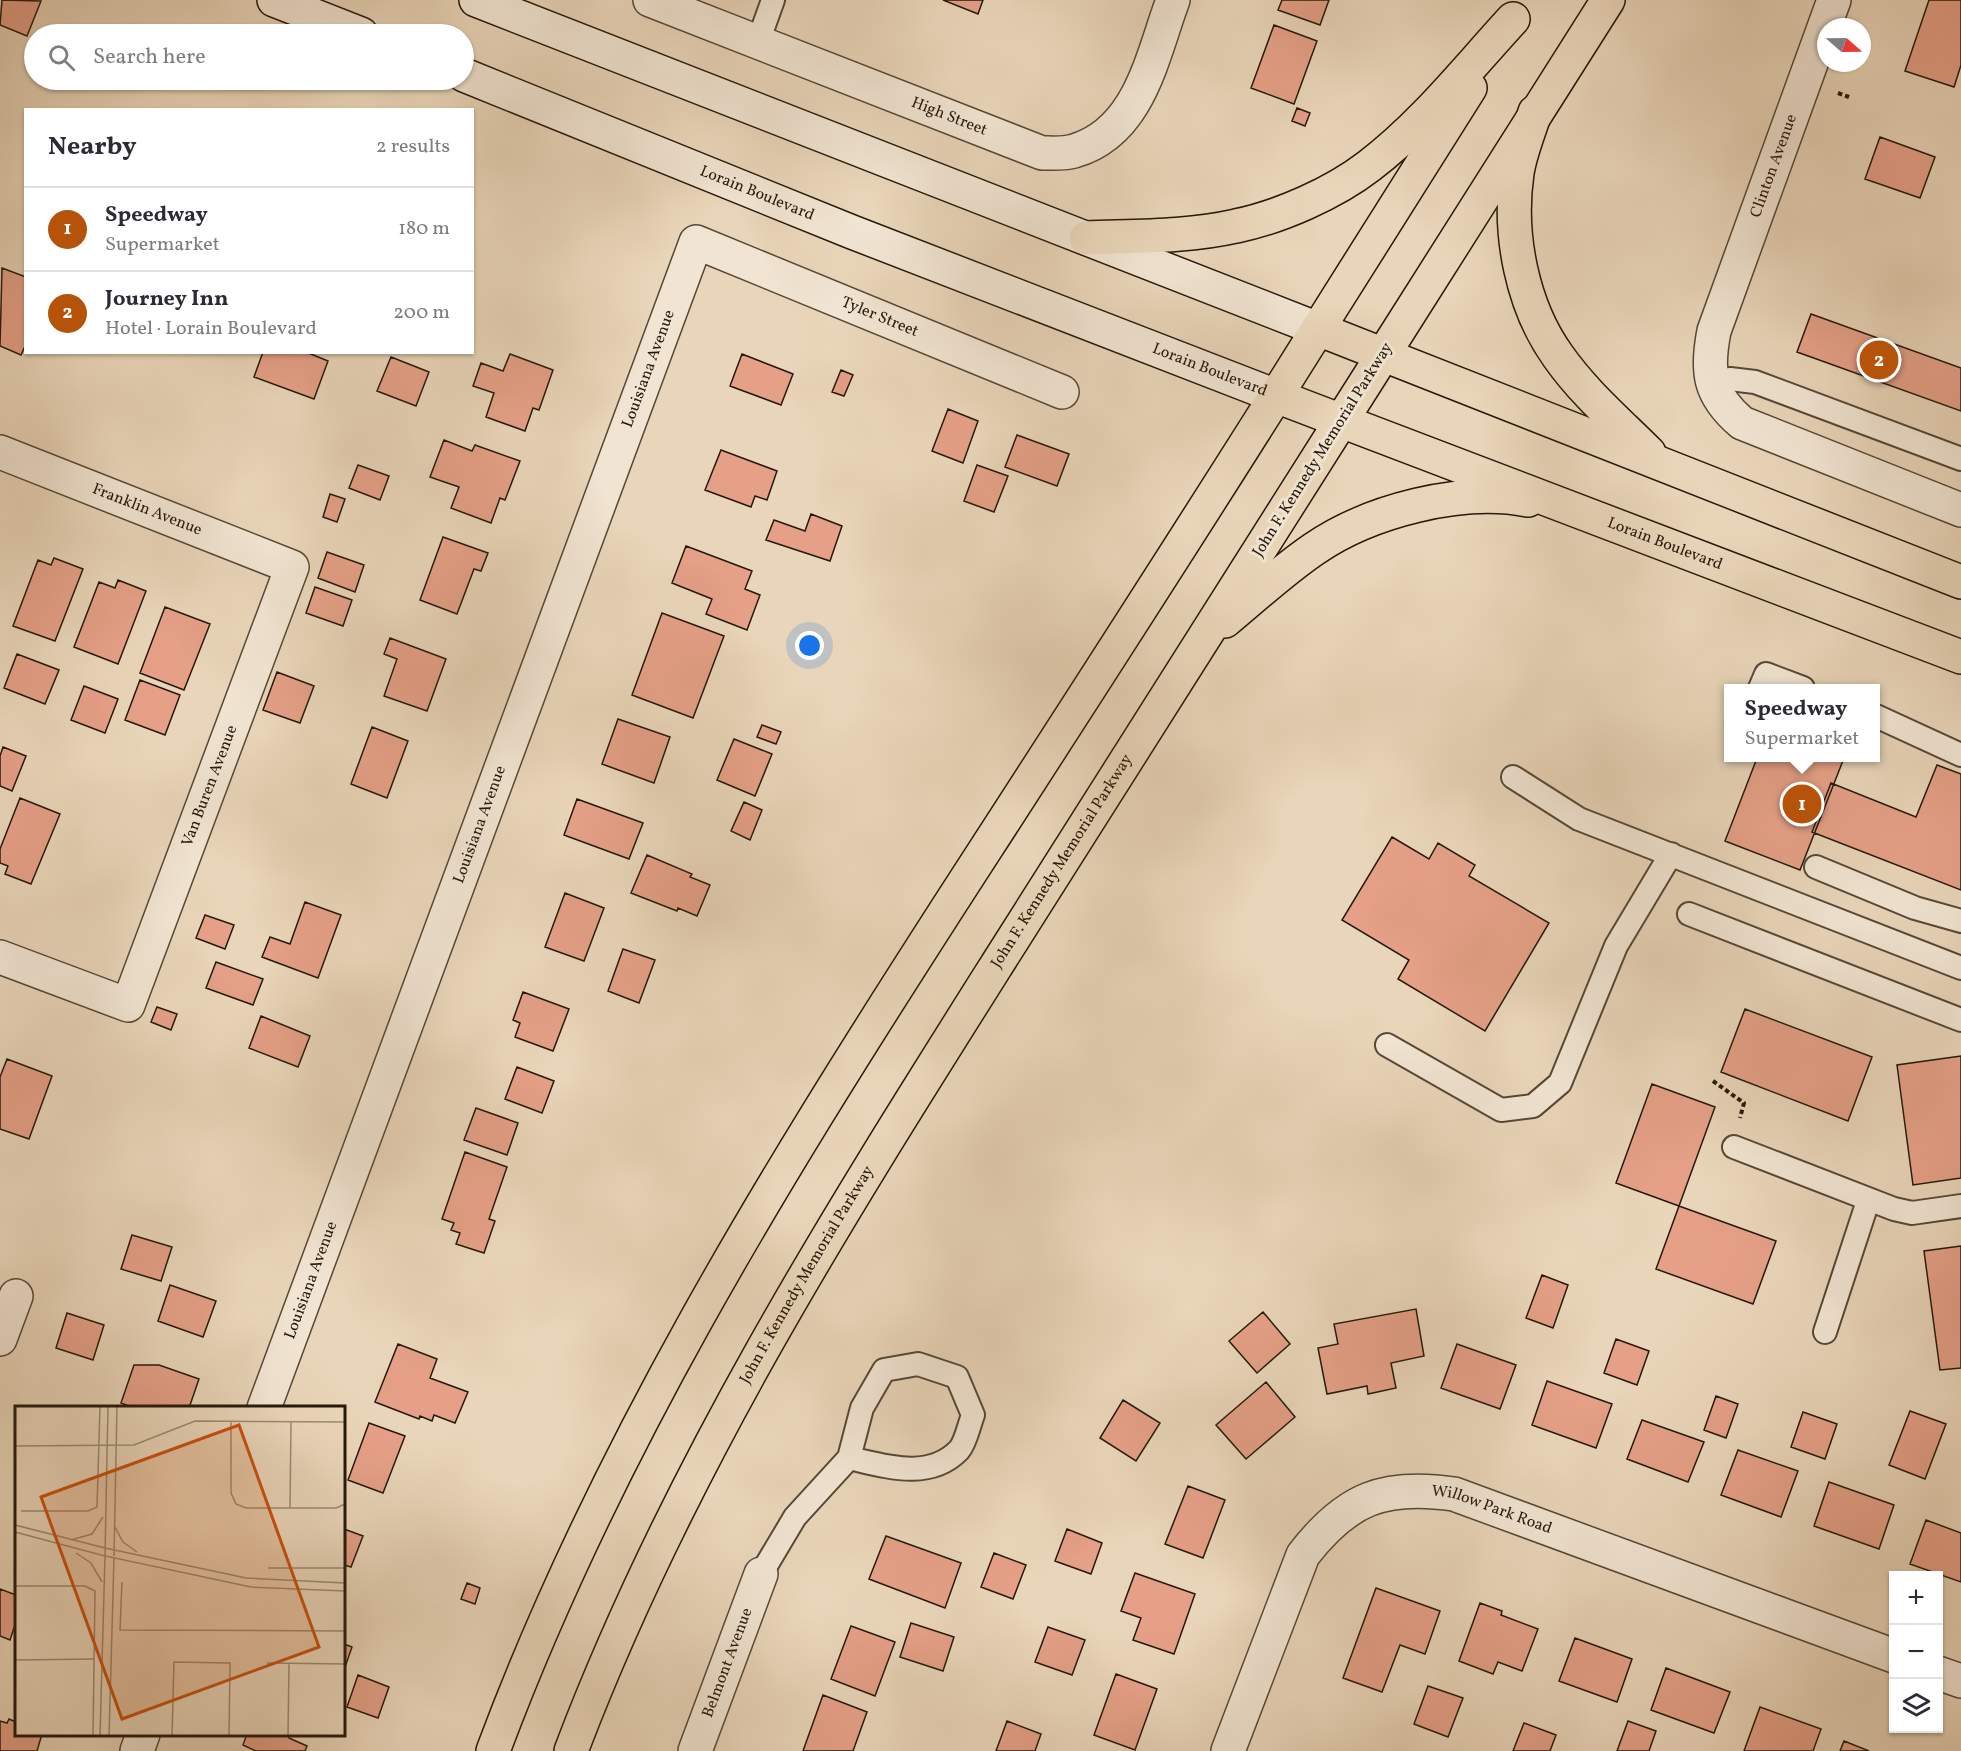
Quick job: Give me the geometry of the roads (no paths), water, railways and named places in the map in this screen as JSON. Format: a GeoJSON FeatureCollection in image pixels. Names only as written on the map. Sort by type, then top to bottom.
{"type":"FeatureCollection","features":[{"type":"Feature","properties":{"kind":"main road","name":"John F. Kennedy Memorial Parkway"},"geometry":{"type":"LineString","coordinates":[[571,1751],[660,1542],[747,1375],[916,1094],[1535,112],[1608,0]]}},
{"type":"Feature","properties":{"kind":"main road"},"geometry":{"type":"LineString","coordinates":[[1086,238],[1165,234],[1237,226],[1306,203],[1369,167],[1422,118],[1520,10]]}},
{"type":"Feature","properties":{"kind":"main road"},"geometry":{"type":"LineString","coordinates":[[493,1751],[550,1608],[591,1519],[661,1385],[759,1212],[840,1077],[1520,10]]}},
{"type":"Feature","properties":{"kind":"main road"},"geometry":{"type":"LineString","coordinates":[[1535,112],[1517,173],[1515,215],[1515,237],[1528,299],[1557,356],[1599,403],[1659,463]]}},
{"type":"Feature","properties":{"kind":"main road"},"geometry":{"type":"LineString","coordinates":[[1318,329],[1961,582]]}},
{"type":"Feature","properties":{"kind":"main road","name":"Lorain Boulevard"},"geometry":{"type":"LineString","coordinates":[[1276,396],[1582,510],[1961,657]]}},
{"type":"Feature","properties":{"kind":"main road"},"geometry":{"type":"LineString","coordinates":[[1205,637],[1315,548],[1377,517],[1444,499],[1513,497],[1582,510]]}},
{"type":"Feature","properties":{"kind":"street"},"geometry":{"type":"LineString","coordinates":[[274,0],[335,24]]}},
{"type":"Feature","properties":{"kind":"street"},"geometry":{"type":"LineString","coordinates":[[476,0],[1318,329]]}},
{"type":"Feature","properties":{"kind":"street","name":"High Street"},"geometry":{"type":"LineString","coordinates":[[650,0],[1042,153],[1072,152],[1101,141],[1123,121],[1138,94],[1173,0]]}},
{"type":"Feature","properties":{"kind":"street","name":"Clinton Avenue"},"geometry":{"type":"LineString","coordinates":[[1712,383],[1709,357],[1714,331],[1834,0]]}},
{"type":"Feature","properties":{"kind":"street","name":"Lorain Boulevard"},"geometry":{"type":"LineString","coordinates":[[474,79],[852,232],[1276,396]]}},
{"type":"Feature","properties":{"kind":"street","name":"Tyler Street"},"geometry":{"type":"LineString","coordinates":[[696,242],[1062,392]]}},
{"type":"Feature","properties":{"kind":"street","name":"Louisiana Avenue"},"geometry":{"type":"LineString","coordinates":[[264,1406],[696,242]]}},
{"type":"Feature","properties":{"kind":"street"},"geometry":{"type":"LineString","coordinates":[[1712,383],[1724,407],[1742,423],[1961,510]]}},
{"type":"Feature","properties":{"kind":"street","name":"Franklin Avenue"},"geometry":{"type":"LineString","coordinates":[[0,452],[292,567]]}},
{"type":"Feature","properties":{"kind":"street","name":"Van Buren Avenue"},"geometry":{"type":"LineString","coordinates":[[0,957],[128,1005],[292,567]]}},
{"type":"Feature","properties":{"kind":"street"},"geometry":{"type":"LineString","coordinates":[[0,1339],[16,1296]]}},
{"type":"Feature","properties":{"kind":"street","name":"Willow Park Road"},"geometry":{"type":"LineString","coordinates":[[1228,1751],[1293,1576],[1303,1555],[1324,1527],[1352,1506],[1385,1493],[1419,1489],[1454,1494],[1889,1655]]}},
{"type":"Feature","properties":{"kind":"street","name":"Belmont Avenue"},"geometry":{"type":"LineString","coordinates":[[695,1751],[761,1574]]}},
{"type":"Feature","properties":{"kind":"street"},"geometry":{"type":"LineString","coordinates":[[1943,1675],[1961,1681]]}},
{"type":"Feature","properties":{"kind":"street"},"geometry":{"type":"LineString","coordinates":[[137,1751],[142,1736]]}},
{"type":"Feature","properties":{"kind":"lane"},"geometry":{"type":"LineString","coordinates":[[758,42],[773,0]]}},
{"type":"Feature","properties":{"kind":"lane"},"geometry":{"type":"LineString","coordinates":[[1712,383],[1730,379],[1755,382],[1961,459]]}},
{"type":"Feature","properties":{"kind":"lane"},"geometry":{"type":"LineString","coordinates":[[1762,684],[1766,674],[1792,684]]}},
{"type":"Feature","properties":{"kind":"lane"},"geometry":{"type":"LineString","coordinates":[[1880,718],[1961,755]]}},
{"type":"Feature","properties":{"kind":"lane"},"geometry":{"type":"LineString","coordinates":[[1513,777],[1579,819],[1961,968]]}},
{"type":"Feature","properties":{"kind":"lane"},"geometry":{"type":"LineString","coordinates":[[1387,1044],[1501,1110],[1533,1106],[1560,1083],[1616,946],[1671,854]]}},
{"type":"Feature","properties":{"kind":"lane"},"geometry":{"type":"LineString","coordinates":[[1815,867],[1915,908],[1961,921]]}},
{"type":"Feature","properties":{"kind":"lane"},"geometry":{"type":"LineString","coordinates":[[1689,914],[1961,1020]]}},
{"type":"Feature","properties":{"kind":"lane"},"geometry":{"type":"LineString","coordinates":[[1734,1147],[1868,1201],[1912,1213],[1961,1206]]}},
{"type":"Feature","properties":{"kind":"lane"},"geometry":{"type":"LineString","coordinates":[[1825,1332],[1868,1201]]}},
{"type":"Feature","properties":{"kind":"lane"},"geometry":{"type":"LineString","coordinates":[[761,1574],[795,1517],[849,1458],[862,1408],[884,1370],[918,1364],[957,1377],[973,1415],[960,1449],[931,1467],[902,1469],[849,1458]]}},
{"type":"Feature","properties":{"kind":"place","name":"Journey Inn"},"geometry":{"type":"Point","coordinates":[1879,360]}},
{"type":"Feature","properties":{"kind":"place","name":"Speedway"},"geometry":{"type":"Point","coordinates":[1802,804]}}]}
